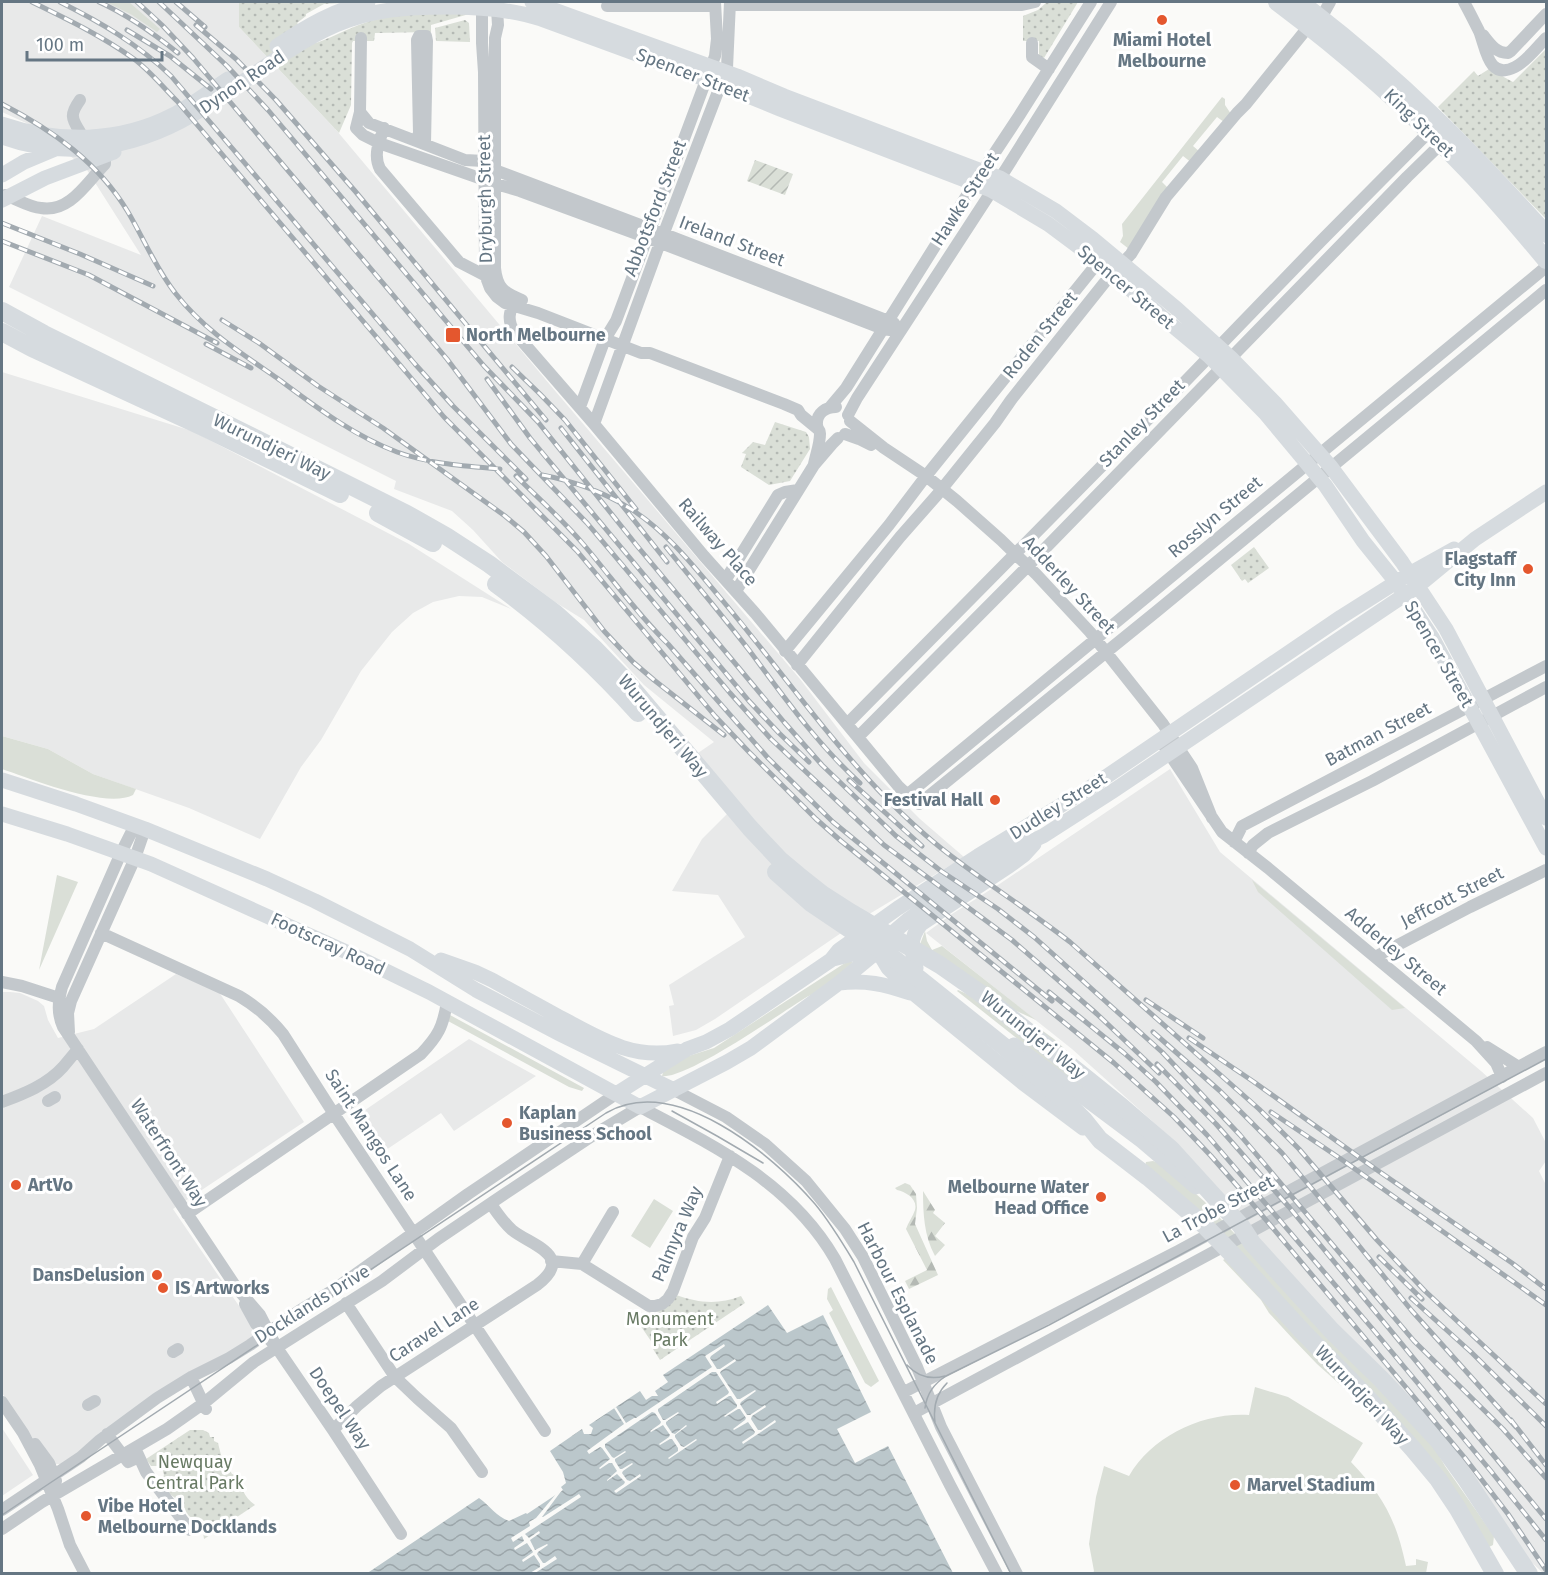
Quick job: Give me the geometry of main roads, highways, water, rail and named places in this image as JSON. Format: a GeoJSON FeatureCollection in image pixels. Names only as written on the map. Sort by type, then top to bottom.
{"type":"FeatureCollection","features":[{"type":"Feature","properties":{"kind":"highway","name":"King Street"},"geometry":{"type":"LineString","coordinates":[[1277,2],[1315,22],[1373,80],[1440,133],[1546,234]]}},
{"type":"Feature","properties":{"kind":"highway"},"geometry":{"type":"LineString","coordinates":[[1302,2],[1315,22]]}},
{"type":"Feature","properties":{"kind":"highway","name":"King Street"},"geometry":{"type":"LineString","coordinates":[[1440,133],[1546,260]]}},
{"type":"Feature","properties":{"kind":"highway","name":"Wurundjeri Way"},"geometry":{"type":"LineString","coordinates":[[2,311],[407,514],[489,564],[555,613],[627,682],[750,828],[780,860],[822,894],[940,965],[980,993],[1091,1081],[1171,1149],[1332,1331],[1438,1440],[1529,1574]]}},
{"type":"Feature","properties":{"kind":"highway","name":"Wurundjeri Way"},"geometry":{"type":"LineString","coordinates":[[2,332],[377,512],[441,548],[491,580],[557,632],[627,700],[770,867],[812,903],[897,961],[1007,1049],[1084,1120],[1100,1140],[1203,1224],[1364,1394],[1438,1479],[1495,1574]]}},
{"type":"Feature","properties":{"kind":"highway"},"geometry":{"type":"LineString","coordinates":[[1484,1557],[1512,1550]]}},
{"type":"Feature","properties":{"kind":"main road","name":"Dynon Road"},"geometry":{"type":"LineString","coordinates":[[2,136],[25,144],[76,150],[131,142],[155,134],[205,107],[268,63],[329,15],[368,2]]}},
{"type":"Feature","properties":{"kind":"main road","name":"Spencer Street"},"geometry":{"type":"LineString","coordinates":[[531,2],[607,28],[650,51]]}},
{"type":"Feature","properties":{"kind":"main road","name":"Dynon Road"},"geometry":{"type":"LineString","coordinates":[[2,124],[60,137],[82,138],[101,137],[135,129],[172,116],[306,34],[384,10],[490,5]]}},
{"type":"Feature","properties":{"kind":"main road","name":"Spencer Street"},"geometry":{"type":"LineString","coordinates":[[490,5],[650,51],[995,184],[1048,224],[1103,256],[1167,321],[1214,351]]}},
{"type":"Feature","properties":{"kind":"main road"},"geometry":{"type":"LineString","coordinates":[[2,200],[45,178],[155,134]]}},
{"type":"Feature","properties":{"kind":"main road"},"geometry":{"type":"LineString","coordinates":[[2,175],[56,148],[101,137]]}},
{"type":"Feature","properties":{"kind":"main road","name":"Spencer Street"},"geometry":{"type":"LineString","coordinates":[[1118,269],[1177,309],[1270,408],[1377,530],[1446,629],[1546,818]]}},
{"type":"Feature","properties":{"kind":"main road"},"geometry":{"type":"LineString","coordinates":[[1167,321],[1177,309]]}},
{"type":"Feature","properties":{"kind":"main road","name":"Spencer Street"},"geometry":{"type":"LineString","coordinates":[[1325,472],[1363,541],[1396,582],[1432,637],[1546,849]]}},
{"type":"Feature","properties":{"kind":"main road","name":"Dudley Street"},"geometry":{"type":"LineString","coordinates":[[640,1107],[751,1048],[839,983],[879,950],[909,919],[981,868],[1042,836],[1174,750],[1405,595],[1414,580],[1546,492]]}},
{"type":"Feature","properties":{"kind":"main road"},"geometry":{"type":"LineString","coordinates":[[1363,541],[1377,530]]}},
{"type":"Feature","properties":{"kind":"main road","name":"Dudley Street"},"geometry":{"type":"LineString","coordinates":[[616,1094],[687,1049],[730,1029],[831,960],[839,950],[884,918],[978,856],[1091,787],[1341,617],[1396,582],[1414,580]]}},
{"type":"Feature","properties":{"kind":"main road"},"geometry":{"type":"LineString","coordinates":[[1432,637],[1446,629]]}},
{"type":"Feature","properties":{"kind":"main road"},"geometry":{"type":"LineString","coordinates":[[1497,757],[1511,750]]}},
{"type":"Feature","properties":{"kind":"main road","name":"Footscray Road"},"geometry":{"type":"LineString","coordinates":[[2,780],[140,827],[315,901],[410,949],[476,990],[674,1090]]}},
{"type":"Feature","properties":{"kind":"main road","name":"Footscray Road"},"geometry":{"type":"LineString","coordinates":[[2,814],[128,855],[198,884],[351,954],[447,1002],[640,1107]]}},
{"type":"Feature","properties":{"kind":"main road"},"geometry":{"type":"LineString","coordinates":[[916,968],[912,940],[921,924],[1024,855],[1042,836]]}},
{"type":"Feature","properties":{"kind":"main road"},"geometry":{"type":"LineString","coordinates":[[831,960],[868,950],[879,950],[878,938],[884,918]]}},
{"type":"Feature","properties":{"kind":"main road","name":"Footscray Road"},"geometry":{"type":"LineString","coordinates":[[410,949],[475,972],[623,1049],[651,1054],[687,1049]]}},
{"type":"Feature","properties":{"kind":"main road","name":"Wurundjeri Way"},"geometry":{"type":"LineString","coordinates":[[879,950],[897,956],[916,968],[1142,1142],[1208,1197],[1252,1243]]}},
{"type":"Feature","properties":{"kind":"main road","name":"Wurundjeri Way"},"geometry":{"type":"LineString","coordinates":[[879,950],[888,968],[913,993],[1023,1083],[1100,1140]]}},
{"type":"Feature","properties":{"kind":"main road"},"geometry":{"type":"LineString","coordinates":[[839,983],[859,981],[876,983],[913,993]]}},
{"type":"Feature","properties":{"kind":"main road"},"geometry":{"type":"LineString","coordinates":[[1127,1161],[1142,1142]]}},
{"type":"Feature","properties":{"kind":"water"},"geometry":{"type":"Polygon","coordinates":[[[768,1305],[787,1333],[823,1315],[871,1412],[837,1429],[855,1463],[888,1446],[953,1573],[366,1574],[479,1498],[509,1521],[527,1514],[563,1490],[561,1487],[566,1483],[563,1472],[550,1451],[582,1429],[584,1434],[591,1434],[593,1428],[589,1425],[640,1391],[646,1400],[652,1396],[658,1396],[655,1391],[668,1382],[663,1375],[768,1305]]]}},
{"type":"Feature","properties":{"kind":"tram line"},"geometry":{"type":"LineString","coordinates":[[925,1408],[932,1389],[946,1376],[1049,1325],[1546,1059]]}},
{"type":"Feature","properties":{"kind":"tram line"},"geometry":{"type":"LineString","coordinates":[[2,1515],[606,1113],[633,1103],[662,1103],[691,1111],[720,1125],[748,1143],[797,1184],[826,1218],[854,1262],[1011,1574]]}},
{"type":"Feature","properties":{"kind":"tram line"},"geometry":{"type":"LineString","coordinates":[[672,1111],[763,1163]]}},
{"type":"Feature","properties":{"kind":"tram line"},"geometry":{"type":"LineString","coordinates":[[907,1365],[924,1376],[934,1378],[945,1376]]}},
{"type":"Feature","properties":{"kind":"tram line"},"geometry":{"type":"LineString","coordinates":[[935,1422],[936,1401],[947,1383]]}},
{"type":"Feature","properties":{"kind":"railway"},"geometry":{"type":"LineString","coordinates":[[32,2],[109,43],[134,59],[156,79],[444,417],[577,551],[715,716],[816,819],[1114,1063],[1174,1117],[1246,1196],[1465,1458],[1508,1514],[1546,1570]]}},
{"type":"Feature","properties":{"kind":"railway"},"geometry":{"type":"LineString","coordinates":[[60,2],[118,34],[171,76],[415,364],[453,406],[526,479]]}},
{"type":"Feature","properties":{"kind":"railway"},"geometry":{"type":"LineString","coordinates":[[99,2],[140,25],[178,53]]}},
{"type":"Feature","properties":{"kind":"railway"},"geometry":{"type":"LineString","coordinates":[[137,2],[193,58],[447,359],[511,444],[587,523],[771,739],[884,845],[1012,940],[1097,1014],[1159,1073]]}},
{"type":"Feature","properties":{"kind":"railway"},"geometry":{"type":"LineString","coordinates":[[159,2],[227,66],[268,110],[484,366],[538,422],[638,547],[822,765],[896,836],[1034,937],[1162,1052],[1240,1135],[1414,1341],[1503,1429],[1546,1478]]}},
{"type":"Feature","properties":{"kind":"railway"},"geometry":{"type":"LineString","coordinates":[[176,2],[205,27]]}},
{"type":"Feature","properties":{"kind":"railway"},"geometry":{"type":"LineString","coordinates":[[196,25],[236,59],[276,100],[546,420]]}},
{"type":"Feature","properties":{"kind":"railway"},"geometry":{"type":"LineString","coordinates":[[127,30],[170,56],[211,89]]}},
{"type":"Feature","properties":{"kind":"railway"},"geometry":{"type":"LineString","coordinates":[[2,104],[56,136],[103,178],[128,212],[156,264],[176,294],[198,318],[236,350],[334,419],[380,445],[409,456],[435,462],[500,469]]}},
{"type":"Feature","properties":{"kind":"railway"},"geometry":{"type":"LineString","coordinates":[[2,223],[153,286]]}},
{"type":"Feature","properties":{"kind":"railway"},"geometry":{"type":"LineString","coordinates":[[2,241],[89,275],[217,343]]}},
{"type":"Feature","properties":{"kind":"railway"},"geometry":{"type":"LineString","coordinates":[[222,320],[383,428],[505,516],[524,532],[546,556],[604,631],[633,662],[724,735]]}},
{"type":"Feature","properties":{"kind":"railway"},"geometry":{"type":"LineString","coordinates":[[206,344],[251,368]]}},
{"type":"Feature","properties":{"kind":"railway"},"geometry":{"type":"LineString","coordinates":[[512,367],[565,420],[636,509]]}},
{"type":"Feature","properties":{"kind":"railway"},"geometry":{"type":"LineString","coordinates":[[487,379],[530,438],[749,701],[809,762]]}},
{"type":"Feature","properties":{"kind":"railway"},"geometry":{"type":"LineString","coordinates":[[561,428],[667,562]]}},
{"type":"Feature","properties":{"kind":"railway"},"geometry":{"type":"LineString","coordinates":[[542,475],[578,484],[601,493],[634,511],[668,539],[738,619],[841,748],[892,804],[946,852],[1070,942],[1259,1109],[1299,1149],[1377,1240],[1424,1290],[1546,1404]]}},
{"type":"Feature","properties":{"kind":"railway"},"geometry":{"type":"LineString","coordinates":[[516,476],[576,536],[646,621],[768,758],[833,822],[1052,1001]]}},
{"type":"Feature","properties":{"kind":"railway"},"geometry":{"type":"LineString","coordinates":[[666,547],[802,720],[829,752],[860,783]]}},
{"type":"Feature","properties":{"kind":"railway"},"geometry":{"type":"LineString","coordinates":[[849,780],[922,846]]}},
{"type":"Feature","properties":{"kind":"railway"},"geometry":{"type":"LineString","coordinates":[[1049,992],[1124,1053],[1156,1082],[1207,1135],[1371,1327],[1546,1540]]}},
{"type":"Feature","properties":{"kind":"railway"},"geometry":{"type":"LineString","coordinates":[[1146,1000],[1203,1038]]}},
{"type":"Feature","properties":{"kind":"railway"},"geometry":{"type":"LineString","coordinates":[[1153,1032],[1220,1091],[1282,1153],[1412,1311],[1516,1427]]}},
{"type":"Feature","properties":{"kind":"railway"},"geometry":{"type":"LineString","coordinates":[[1189,1038],[1546,1289]]}},
{"type":"Feature","properties":{"kind":"railway"},"geometry":{"type":"LineString","coordinates":[[1157,1064],[1216,1124],[1289,1207],[1546,1519]]}},
{"type":"Feature","properties":{"kind":"railway"},"geometry":{"type":"LineString","coordinates":[[1271,1112],[1546,1305]]}},
{"type":"Feature","properties":{"kind":"railway"},"geometry":{"type":"LineString","coordinates":[[1379,1257],[1422,1299]]}},
{"type":"Feature","properties":{"kind":"railway"},"geometry":{"type":"LineString","coordinates":[[1411,1298],[1471,1352],[1546,1426]]}},
{"type":"Feature","properties":{"kind":"railway"},"geometry":{"type":"LineString","coordinates":[[1511,1420],[1546,1465]]}},
{"type":"Feature","properties":{"kind":"place","name":"Miami Hotel Melbourne"},"geometry":{"type":"Point","coordinates":[1162,20]}},
{"type":"Feature","properties":{"kind":"place","name":"North Melbourne"},"geometry":{"type":"Point","coordinates":[453,335]}},
{"type":"Feature","properties":{"kind":"place","name":"Flagstaff City Inn"},"geometry":{"type":"Point","coordinates":[1528,569]}},
{"type":"Feature","properties":{"kind":"place","name":"Festival Hall"},"geometry":{"type":"Point","coordinates":[995,800]}},
{"type":"Feature","properties":{"kind":"place","name":"Kaplan Business School"},"geometry":{"type":"Point","coordinates":[507,1123]}},
{"type":"Feature","properties":{"kind":"place","name":"ArtVo"},"geometry":{"type":"Point","coordinates":[16,1185]}},
{"type":"Feature","properties":{"kind":"place","name":"Melbourne Water Head Office"},"geometry":{"type":"Point","coordinates":[1101,1197]}},
{"type":"Feature","properties":{"kind":"place","name":"DansDelusion"},"geometry":{"type":"Point","coordinates":[157,1275]}},
{"type":"Feature","properties":{"kind":"place","name":"IS Artworks"},"geometry":{"type":"Point","coordinates":[163,1288]}},
{"type":"Feature","properties":{"kind":"place","name":"Marvel Stadium"},"geometry":{"type":"Point","coordinates":[1235,1485]}},
{"type":"Feature","properties":{"kind":"place","name":"Vibe Hotel Melbourne Docklands"},"geometry":{"type":"Point","coordinates":[86,1516]}},
{"type":"Feature","properties":{"kind":"park label","name":"Monument Park"},"geometry":{"type":"Point","coordinates":[670,1329]}},
{"type":"Feature","properties":{"kind":"park label","name":"Newquay Central Park"},"geometry":{"type":"Point","coordinates":[195,1472]}}]}
